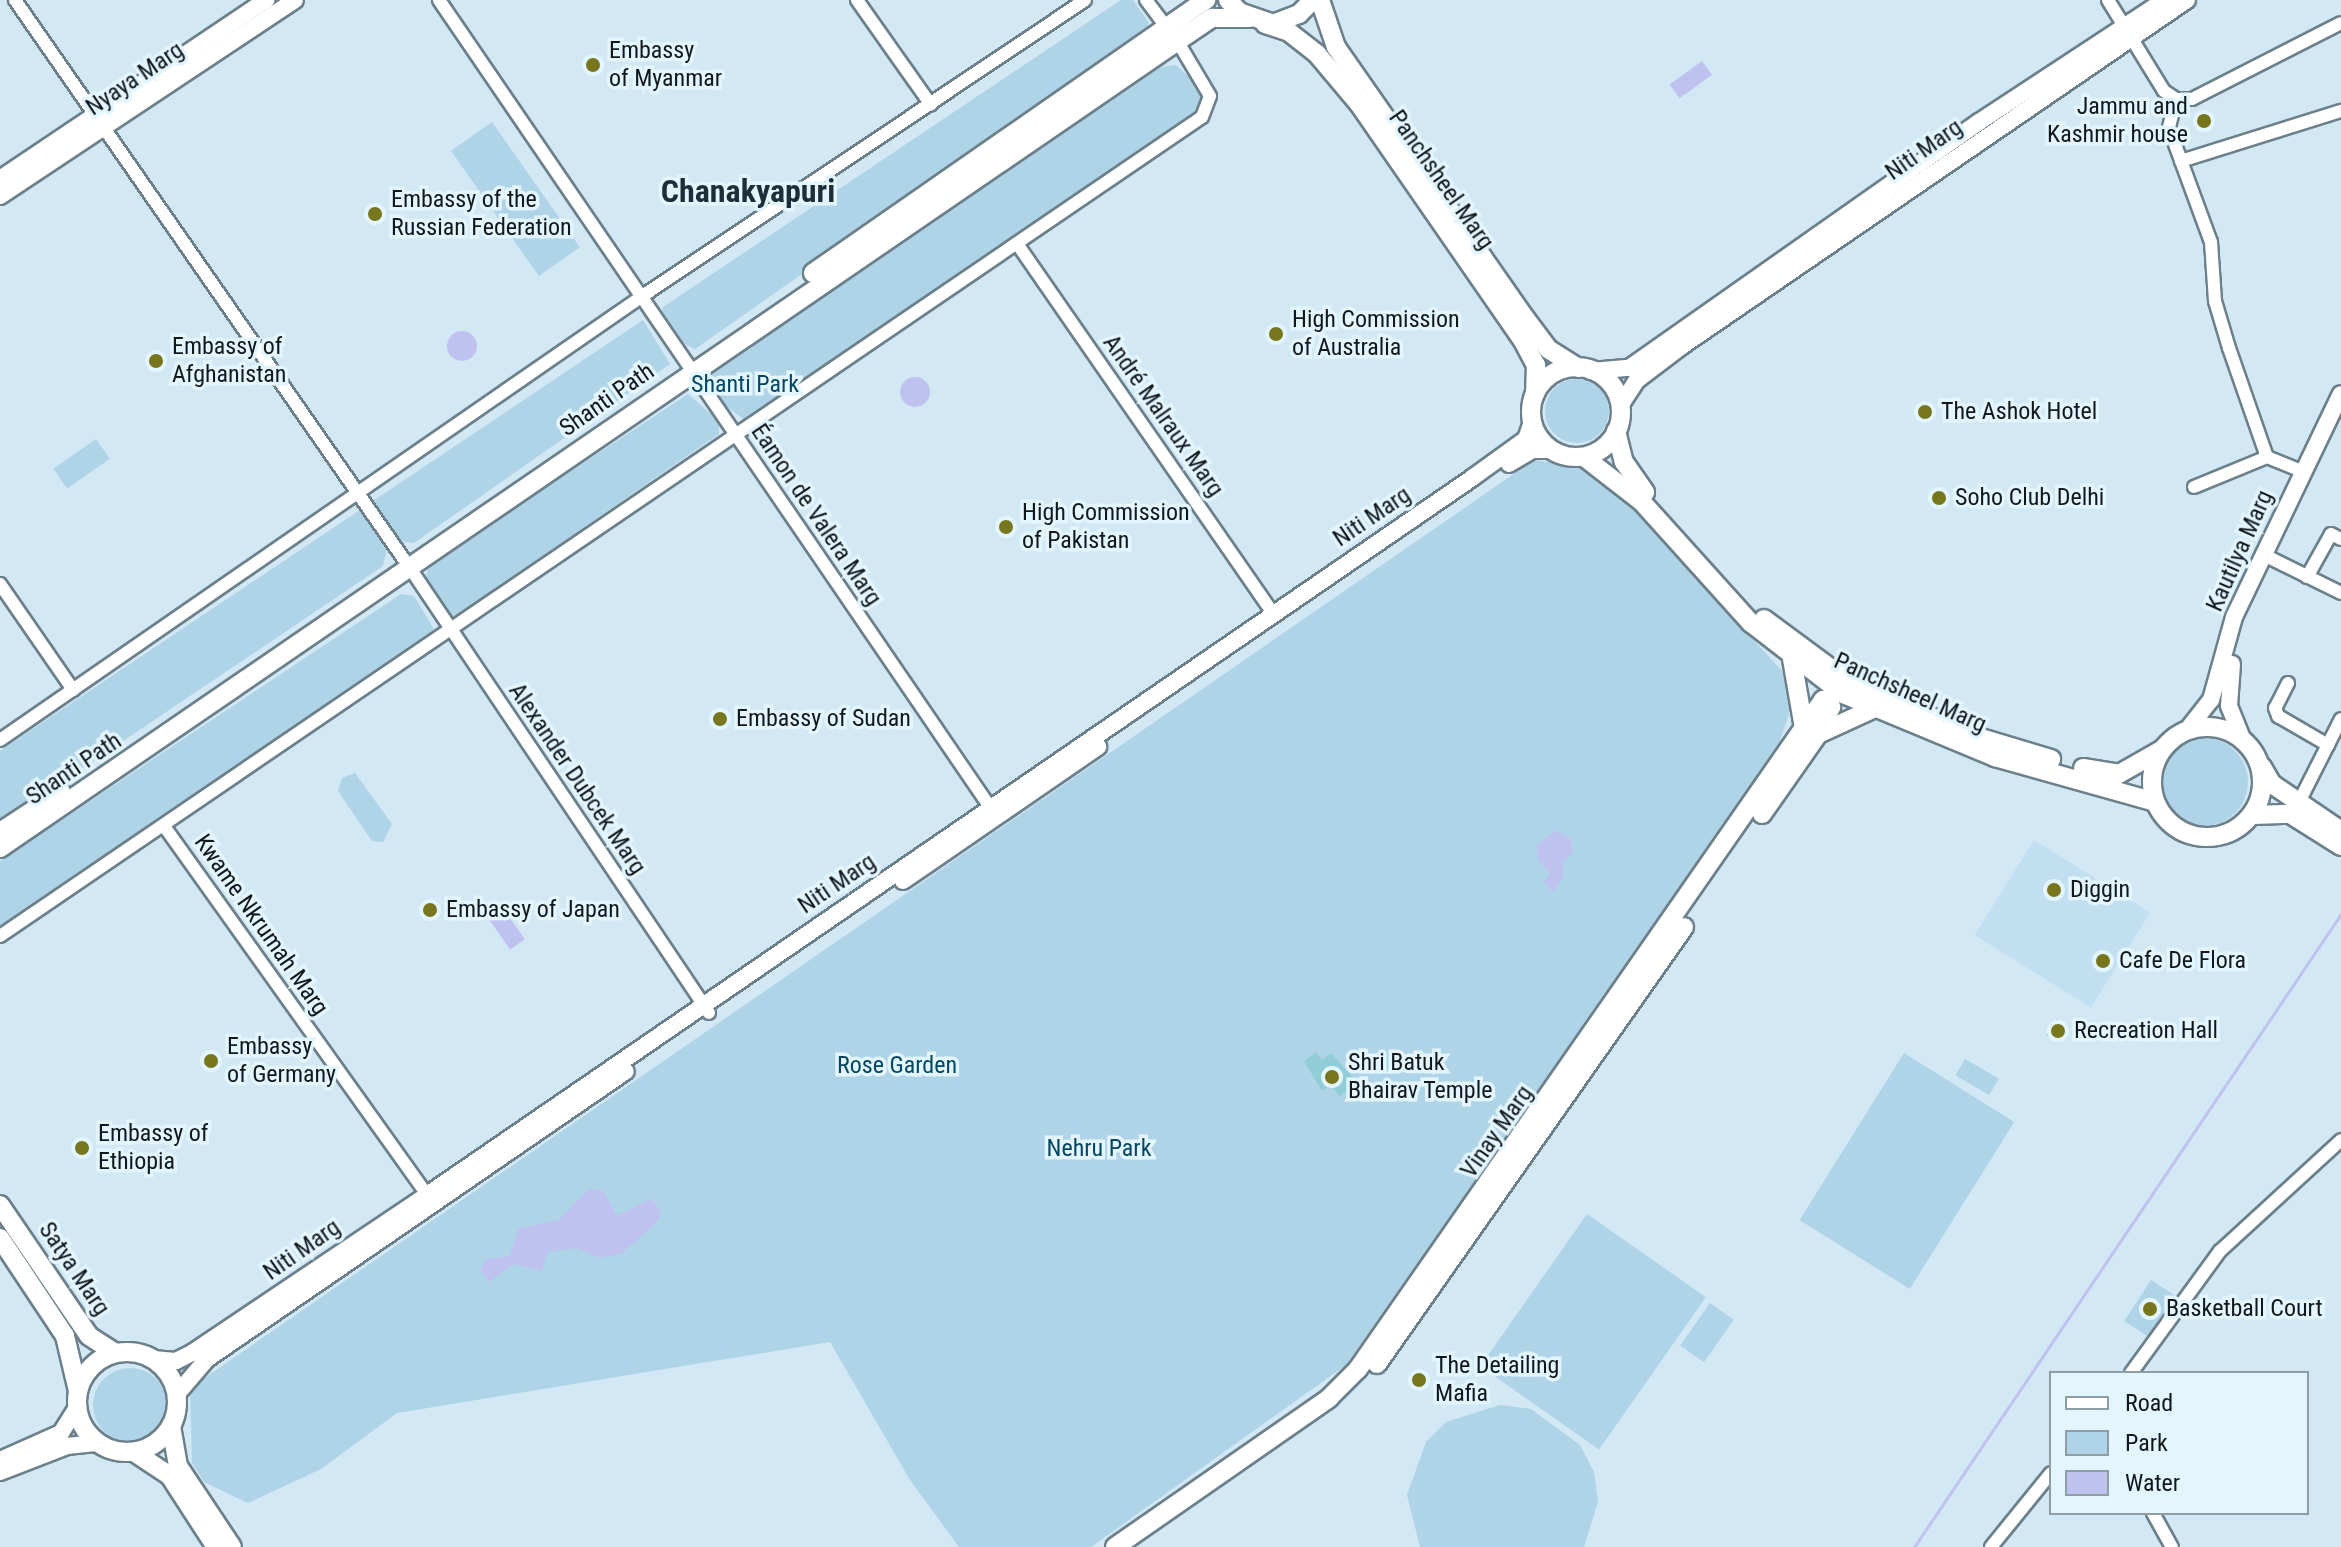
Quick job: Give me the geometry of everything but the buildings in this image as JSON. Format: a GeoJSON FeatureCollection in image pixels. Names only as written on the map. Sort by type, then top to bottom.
{"type":"FeatureCollection","features":[{"type":"Feature","properties":{"kind":"main road","name":"Shanti Path"},"geometry":{"type":"LineString","coordinates":[[1174,36],[1206,0]]}},
{"type":"Feature","properties":{"kind":"main road"},"geometry":{"type":"LineString","coordinates":[[1228,0],[1257,21],[1291,19],[1313,0]]}},
{"type":"Feature","properties":{"kind":"main road","name":"Panchsheel Marg"},"geometry":{"type":"LineString","coordinates":[[1320,0],[1336,47],[1517,306],[1548,349],[1584,369]]}},
{"type":"Feature","properties":{"kind":"main road","name":"Shanti Path"},"geometry":{"type":"LineString","coordinates":[[0,848],[688,366],[1174,36],[1212,18],[1257,21]]}},
{"type":"Feature","properties":{"kind":"main road","name":"Panchsheel Marg"},"geometry":{"type":"LineString","coordinates":[[1257,21],[1289,32],[1317,54],[1351,93],[1522,339],[1536,365],[1535,394]]}},
{"type":"Feature","properties":{"kind":"main road"},"geometry":{"type":"LineString","coordinates":[[1584,369],[1613,386],[1620,406],[1616,431],[1599,451],[1584,457],[1551,450],[1532,422],[1535,394],[1550,375],[1584,369]]}},
{"type":"Feature","properties":{"kind":"main road","name":"Panchsheel Marg"},"geometry":{"type":"LineString","coordinates":[[1616,431],[1633,479],[1769,624],[1841,676],[1968,734],[2090,770],[2119,774],[2161,750]]}},
{"type":"Feature","properties":{"kind":"main road","name":"Panchsheel Marg"},"geometry":{"type":"LineString","coordinates":[[1584,457],[1641,501],[1792,658],[1875,708],[1995,757],[2155,802]]}},
{"type":"Feature","properties":{"kind":"main road","name":"Shanti Path"},"geometry":{"type":"LineString","coordinates":[[0,832],[406,563]]}},
{"type":"Feature","properties":{"kind":"main road"},"geometry":{"type":"LineString","coordinates":[[1792,658],[1811,729],[1875,708]]}},
{"type":"Feature","properties":{"kind":"main road","name":"Vinay Marg"},"geometry":{"type":"LineString","coordinates":[[1115,1547],[1329,1398],[1374,1350],[1760,796],[1811,729]]}},
{"type":"Feature","properties":{"kind":"main road","name":"Vinay Marg"},"geometry":{"type":"LineString","coordinates":[[1135,1547],[1350,1394],[1398,1341],[1811,729]]}},
{"type":"Feature","properties":{"kind":"main road"},"geometry":{"type":"LineString","coordinates":[[2341,831],[2272,784],[2242,738],[2225,729],[2188,729],[2161,750],[2152,776],[2155,802],[2174,826],[2202,837],[2230,832],[2253,815],[2290,814],[2341,846]]}},
{"type":"Feature","properties":{"kind":"main road"},"geometry":{"type":"LineString","coordinates":[[2253,815],[2262,788],[2259,761]]}},
{"type":"Feature","properties":{"kind":"main road","name":"Satya Marg"},"geometry":{"type":"LineString","coordinates":[[0,1205],[89,1336],[115,1353]]}},
{"type":"Feature","properties":{"kind":"main road","name":"Satya Marg"},"geometry":{"type":"LineString","coordinates":[[0,1238],[65,1336],[77,1399]]}},
{"type":"Feature","properties":{"kind":"main road"},"geometry":{"type":"LineString","coordinates":[[216,1547],[170,1476],[134,1452],[98,1443],[77,1399],[94,1364],[115,1353],[153,1359],[177,1394],[171,1426],[178,1466],[232,1547]]}},
{"type":"Feature","properties":{"kind":"main road"},"geometry":{"type":"LineString","coordinates":[[134,1452],[159,1441],[171,1426]]}},
{"type":"Feature","properties":{"kind":"street","name":"Alexander Dubcek Marg"},"geometry":{"type":"LineString","coordinates":[[15,0],[406,563],[706,1009]]}},
{"type":"Feature","properties":{"kind":"street","name":"Nyaya Marg"},"geometry":{"type":"LineString","coordinates":[[0,196],[266,0]]}},
{"type":"Feature","properties":{"kind":"street","name":"Nyaya Marg"},"geometry":{"type":"LineString","coordinates":[[0,179],[101,122],[295,0]]}},
{"type":"Feature","properties":{"kind":"street","name":"Éamon de Valera Marg"},"geometry":{"type":"LineString","coordinates":[[439,0],[993,811]]}},
{"type":"Feature","properties":{"kind":"street"},"geometry":{"type":"LineString","coordinates":[[857,0],[931,105]]}},
{"type":"Feature","properties":{"kind":"street"},"geometry":{"type":"LineString","coordinates":[[0,740],[641,297],[1085,0]]}},
{"type":"Feature","properties":{"kind":"street"},"geometry":{"type":"LineString","coordinates":[[0,936],[1202,117],[1210,96],[1174,36],[1146,0]]}},
{"type":"Feature","properties":{"kind":"street"},"geometry":{"type":"LineString","coordinates":[[2108,0],[2164,91],[2176,99],[2192,99],[2341,23]]}},
{"type":"Feature","properties":{"kind":"street","name":"Niti Marg"},"geometry":{"type":"LineString","coordinates":[[1620,406],[1636,381],[1682,346],[2130,32],[2165,0]]}},
{"type":"Feature","properties":{"kind":"street","name":"Niti Marg"},"geometry":{"type":"LineString","coordinates":[[1584,369],[1629,368],[1979,122],[2187,0]]}},
{"type":"Feature","properties":{"kind":"street"},"geometry":{"type":"LineString","coordinates":[[2176,99],[2169,128],[2211,242],[2219,320],[2267,457]]}},
{"type":"Feature","properties":{"kind":"street"},"geometry":{"type":"LineString","coordinates":[[2181,161],[2341,111]]}},
{"type":"Feature","properties":{"kind":"street","name":"André Malraux Marg"},"geometry":{"type":"LineString","coordinates":[[1018,245],[1273,613]]}},
{"type":"Feature","properties":{"kind":"street","name":"Kautilya Marg"},"geometry":{"type":"LineString","coordinates":[[2242,738],[2227,688],[2242,619],[2302,471],[2341,394]]}},
{"type":"Feature","properties":{"kind":"street","name":"Kautilya Marg"},"geometry":{"type":"LineString","coordinates":[[2188,729],[2211,700],[2234,617],[2341,415]]}},
{"type":"Feature","properties":{"kind":"street","name":"Niti Marg"},"geometry":{"type":"LineString","coordinates":[[993,811],[1273,613],[1512,450],[1526,439],[1532,422]]}},
{"type":"Feature","properties":{"kind":"street","name":"Niti Marg"},"geometry":{"type":"LineString","coordinates":[[177,1394],[207,1359],[993,811],[1519,456],[1551,450]]}},
{"type":"Feature","properties":{"kind":"street"},"geometry":{"type":"LineString","coordinates":[[2194,487],[2267,457],[2302,471]]}},
{"type":"Feature","properties":{"kind":"street"},"geometry":{"type":"LineString","coordinates":[[2307,577],[2331,534],[2341,539]]}},
{"type":"Feature","properties":{"kind":"street"},"geometry":{"type":"LineString","coordinates":[[2265,556],[2341,593]]}},
{"type":"Feature","properties":{"kind":"street"},"geometry":{"type":"LineString","coordinates":[[0,584],[73,690]]}},
{"type":"Feature","properties":{"kind":"street"},"geometry":{"type":"LineString","coordinates":[[2288,683],[2275,708],[2278,716],[2328,745]]}},
{"type":"Feature","properties":{"kind":"street"},"geometry":{"type":"LineString","coordinates":[[2298,804],[2341,719]]}},
{"type":"Feature","properties":{"kind":"street","name":"Kwame Nkrumah Marg"},"geometry":{"type":"LineString","coordinates":[[164,826],[431,1201]]}},
{"type":"Feature","properties":{"kind":"street"},"geometry":{"type":"LineString","coordinates":[[2132,1371],[2220,1251],[2341,1140]]}},
{"type":"Feature","properties":{"kind":"street","name":"Niti Marg"},"geometry":{"type":"LineString","coordinates":[[153,1359],[176,1361],[192,1353],[431,1201]]}},
{"type":"Feature","properties":{"kind":"street"},"geometry":{"type":"LineString","coordinates":[[0,1460],[61,1433],[77,1399]]}},
{"type":"Feature","properties":{"kind":"street"},"geometry":{"type":"LineString","coordinates":[[0,1472],[67,1446],[98,1443]]}},
{"type":"Feature","properties":{"kind":"street"},"geometry":{"type":"LineString","coordinates":[[1991,1547],[2049,1475]]}},
{"type":"Feature","properties":{"kind":"street"},"geometry":{"type":"LineString","coordinates":[[2154,1515],[2172,1547]]}},
{"type":"Feature","properties":{"kind":"shaded area"},"geometry":{"type":"Polygon","coordinates":[[[2034,840],[2150,913],[2091,1008],[1975,935],[2034,840]]]}},
{"type":"Feature","properties":{"kind":"green space","name":"Shanti Park"},"geometry":{"type":"Polygon","coordinates":[[[1121,0],[1133,0],[1149,23],[1146,33],[695,349],[678,341],[661,317],[663,307],[1121,0]]]}},
{"type":"Feature","properties":{"kind":"green space","name":"Shanti Park"},"geometry":{"type":"Polygon","coordinates":[[[1176,65],[1199,87],[1204,107],[746,421],[719,401],[711,386],[712,371],[1161,67],[1176,65]]]}},
{"type":"Feature","properties":{"kind":"green space"},"geometry":{"type":"Polygon","coordinates":[[[492,122],[580,247],[539,276],[451,151],[492,122]]]}},
{"type":"Feature","properties":{"kind":"green space","name":"Shanti Park"},"geometry":{"type":"Polygon","coordinates":[[[643,320],[670,364],[414,543],[399,541],[373,501],[643,320]]]}},
{"type":"Feature","properties":{"kind":"green space"},"geometry":{"type":"Polygon","coordinates":[[[1577,379],[1595,385],[1603,393],[1609,411],[1603,429],[1595,437],[1577,443],[1559,437],[1551,429],[1545,411],[1551,393],[1559,385],[1577,379]]]}},
{"type":"Feature","properties":{"kind":"green space","name":"Shanti Park"},"geometry":{"type":"Polygon","coordinates":[[[688,394],[719,421],[719,434],[451,619],[424,581],[430,564],[688,394]]]}},
{"type":"Feature","properties":{"kind":"green space"},"geometry":{"type":"Polygon","coordinates":[[[96,439],[110,459],[67,488],[53,469],[96,439]]]}},
{"type":"Feature","properties":{"kind":"green space","name":"Nehru Park"},"geometry":{"type":"Polygon","coordinates":[[[1534,460],[1597,470],[1782,671],[1792,705],[1778,747],[1346,1365],[1091,1547],[959,1547],[910,1480],[830,1342],[397,1413],[321,1469],[248,1503],[204,1482],[192,1463],[190,1388],[1534,460]]]}},
{"type":"Feature","properties":{"kind":"green space"},"geometry":{"type":"Polygon","coordinates":[[[360,510],[387,549],[383,566],[0,824],[0,751],[360,510]]]}},
{"type":"Feature","properties":{"kind":"green space"},"geometry":{"type":"Polygon","coordinates":[[[401,594],[414,596],[435,631],[0,931],[0,861],[401,594]]]}},
{"type":"Feature","properties":{"kind":"green space"},"geometry":{"type":"Polygon","coordinates":[[[2195,738],[2213,738],[2229,745],[2241,757],[2248,773],[2248,791],[2241,807],[2229,819],[2213,826],[2195,826],[2179,819],[2167,807],[2160,791],[2160,773],[2167,757],[2179,745],[2195,738]]]}},
{"type":"Feature","properties":{"kind":"green space"},"geometry":{"type":"Polygon","coordinates":[[[355,773],[392,824],[383,842],[372,841],[338,791],[342,778],[355,773]]]}},
{"type":"Feature","properties":{"kind":"green space"},"geometry":{"type":"Polygon","coordinates":[[[1904,1053],[2014,1122],[1910,1289],[1800,1220],[1904,1053]]]}},
{"type":"Feature","properties":{"kind":"green space"},"geometry":{"type":"Polygon","coordinates":[[[1965,1059],[1999,1078],[1989,1095],[1956,1075],[1965,1059]]]}},
{"type":"Feature","properties":{"kind":"green space"},"geometry":{"type":"Polygon","coordinates":[[[1587,1214],[1706,1297],[1599,1450],[1480,1366],[1587,1214]]]}},
{"type":"Feature","properties":{"kind":"green space","name":"Basketball Court"},"geometry":{"type":"Polygon","coordinates":[[[2151,1280],[2176,1296],[2149,1337],[2124,1321],[2151,1280]]]}},
{"type":"Feature","properties":{"kind":"green space"},"geometry":{"type":"Polygon","coordinates":[[[1710,1303],[1734,1320],[1704,1362],[1680,1346],[1710,1303]]]}},
{"type":"Feature","properties":{"kind":"green space"},"geometry":{"type":"Polygon","coordinates":[[[130,1368],[144,1371],[156,1379],[164,1391],[167,1405],[164,1419],[156,1431],[144,1439],[130,1442],[116,1439],[104,1431],[96,1419],[93,1405],[96,1391],[104,1379],[116,1371],[130,1368]]]}},
{"type":"Feature","properties":{"kind":"green space"},"geometry":{"type":"Polygon","coordinates":[[[1500,1405],[1531,1409],[1580,1445],[1594,1472],[1598,1502],[1584,1547],[1420,1547],[1407,1495],[1426,1442],[1446,1422],[1500,1405]]]}},
{"type":"Feature","properties":{"kind":"water"},"geometry":{"type":"Polygon","coordinates":[[[1702,61],[1712,75],[1680,98],[1670,85],[1702,61]]]}},
{"type":"Feature","properties":{"kind":"water"},"geometry":{"type":"Polygon","coordinates":[[[462,331],[473,335],[477,346],[473,357],[462,361],[451,357],[447,346],[451,335],[462,331]]]}},
{"type":"Feature","properties":{"kind":"water"},"geometry":{"type":"Polygon","coordinates":[[[915,377],[921,378],[929,386],[929,398],[921,406],[915,407],[909,406],[901,398],[900,392],[901,386],[909,378],[915,377]]]}},
{"type":"Feature","properties":{"kind":"water"},"geometry":{"type":"Polygon","coordinates":[[[1555,831],[1570,838],[1573,853],[1563,861],[1563,877],[1553,892],[1544,882],[1550,873],[1538,860],[1537,845],[1555,831]]]}},
{"type":"Feature","properties":{"kind":"water"},"geometry":{"type":"Polygon","coordinates":[[[503,908],[525,939],[510,949],[488,918],[503,908]]]}},
{"type":"Feature","properties":{"kind":"water"},"geometry":{"type":"Polygon","coordinates":[[[589,1189],[603,1191],[617,1216],[651,1199],[661,1212],[658,1221],[622,1253],[600,1258],[577,1248],[547,1252],[542,1271],[513,1264],[489,1282],[480,1269],[487,1259],[510,1256],[518,1229],[559,1220],[589,1189]]]}},
{"type":"Feature","properties":{"kind":"waterway"},"geometry":{"type":"LineString","coordinates":[[1914,1547],[2341,914]]}},
{"type":"Feature","properties":{"kind":"place","name":"Embassy of Myanmar"},"geometry":{"type":"Point","coordinates":[593,65]}},
{"type":"Feature","properties":{"kind":"place","name":"Jammu and Kashmir house"},"geometry":{"type":"Point","coordinates":[2204,121]}},
{"type":"Feature","properties":{"kind":"place","name":"Embassy of the Russian Federation"},"geometry":{"type":"Point","coordinates":[375,214]}},
{"type":"Feature","properties":{"kind":"place","name":"High Commission of Australia"},"geometry":{"type":"Point","coordinates":[1276,334]}},
{"type":"Feature","properties":{"kind":"place","name":"Embassy of Afghanistan"},"geometry":{"type":"Point","coordinates":[156,361]}},
{"type":"Feature","properties":{"kind":"place","name":"The Ashok Hotel"},"geometry":{"type":"Point","coordinates":[1925,412]}},
{"type":"Feature","properties":{"kind":"place","name":"Soho Club Delhi"},"geometry":{"type":"Point","coordinates":[1939,498]}},
{"type":"Feature","properties":{"kind":"place","name":"High Commission of Pakistan"},"geometry":{"type":"Point","coordinates":[1006,527]}},
{"type":"Feature","properties":{"kind":"place","name":"Embassy of Sudan"},"geometry":{"type":"Point","coordinates":[720,719]}},
{"type":"Feature","properties":{"kind":"place","name":"Diggin"},"geometry":{"type":"Point","coordinates":[2054,890]}},
{"type":"Feature","properties":{"kind":"place","name":"Embassy of Japan"},"geometry":{"type":"Point","coordinates":[430,910]}},
{"type":"Feature","properties":{"kind":"place","name":"Cafe De Flora"},"geometry":{"type":"Point","coordinates":[2103,961]}},
{"type":"Feature","properties":{"kind":"place","name":"Recreation Hall"},"geometry":{"type":"Point","coordinates":[2058,1031]}},
{"type":"Feature","properties":{"kind":"place","name":"Embassy of Germany"},"geometry":{"type":"Point","coordinates":[211,1061]}},
{"type":"Feature","properties":{"kind":"place","name":"Shri Batuk Bhairav Temple"},"geometry":{"type":"Point","coordinates":[1332,1077]}},
{"type":"Feature","properties":{"kind":"place","name":"Embassy of Ethiopia"},"geometry":{"type":"Point","coordinates":[82,1148]}},
{"type":"Feature","properties":{"kind":"place","name":"Basketball Court"},"geometry":{"type":"Point","coordinates":[2150,1309]}},
{"type":"Feature","properties":{"kind":"place","name":"The Detailing Mafia"},"geometry":{"type":"Point","coordinates":[1419,1380]}},
{"type":"Feature","properties":{"kind":"district","name":"Chanakyapuri"},"geometry":{"type":"Point","coordinates":[748,191]}},
{"type":"Feature","properties":{"kind":"park label","name":"Rose Garden"},"geometry":{"type":"Point","coordinates":[897,1066]}}]}
